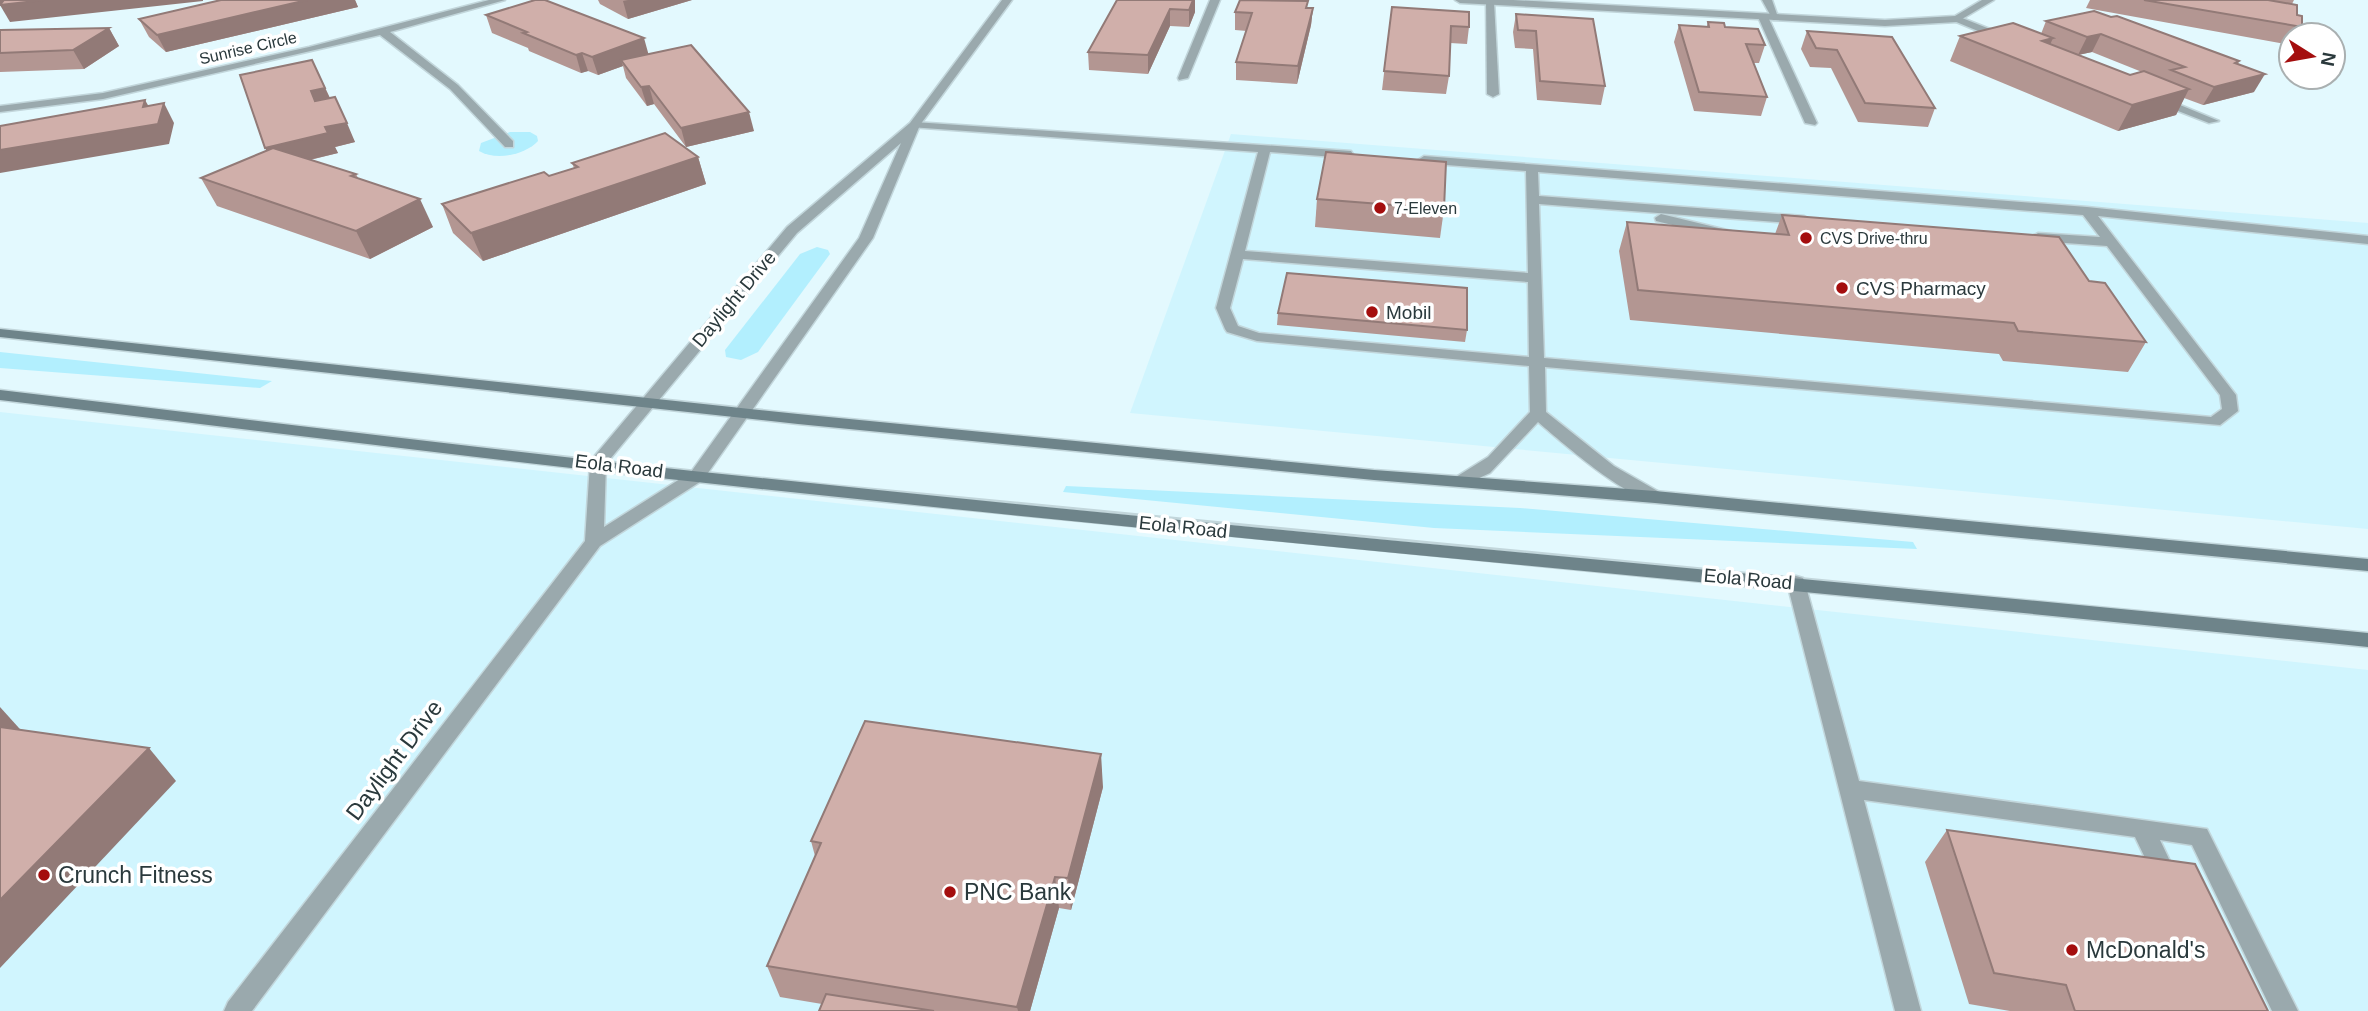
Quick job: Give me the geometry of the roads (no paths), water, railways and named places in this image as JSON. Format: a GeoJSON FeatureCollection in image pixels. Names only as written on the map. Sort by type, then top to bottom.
{"type":"FeatureCollection","features":[{"type":"Feature","properties":{"kind":"street","name":"Sunrise Circle"},"geometry":{"type":"LineString","coordinates":[[0,109],[103,96],[382,31],[500,0]]}},
{"type":"Feature","properties":{"kind":"street","name":"Daylight Drive"},"geometry":{"type":"LineString","coordinates":[[598,463],[792,230],[914,125],[1007,0]]}},
{"type":"Feature","properties":{"kind":"street"},"geometry":{"type":"LineString","coordinates":[[1183,78],[1215,0]]}},
{"type":"Feature","properties":{"kind":"street"},"geometry":{"type":"LineString","coordinates":[[1460,0],[1885,23],[1957,19],[2021,45]]}},
{"type":"Feature","properties":{"kind":"street"},"geometry":{"type":"LineString","coordinates":[[1768,0],[1776,18]]}},
{"type":"Feature","properties":{"kind":"street"},"geometry":{"type":"LineString","coordinates":[[1957,19],[1989,0]]}},
{"type":"Feature","properties":{"kind":"street"},"geometry":{"type":"LineString","coordinates":[[1489,2],[1493,94]]}},
{"type":"Feature","properties":{"kind":"street"},"geometry":{"type":"LineString","coordinates":[[1763,18],[1811,123]]}},
{"type":"Feature","properties":{"kind":"street"},"geometry":{"type":"LineString","coordinates":[[382,31],[454,87],[509,144]]}},
{"type":"Feature","properties":{"kind":"street"},"geometry":{"type":"LineString","coordinates":[[2149,96],[2213,121]]}},
{"type":"Feature","properties":{"kind":"street"},"geometry":{"type":"LineString","coordinates":[[914,125],[1358,155]]}},
{"type":"Feature","properties":{"kind":"street","name":"Daylight Drive"},"geometry":{"type":"LineString","coordinates":[[237,1011],[594,542],[697,476],[866,238],[914,125]]}},
{"type":"Feature","properties":{"kind":"street"},"geometry":{"type":"LineString","coordinates":[[1265,148],[1223,308],[1232,329],[1257,337],[2214,422],[2230,411],[2228,395],[2087,211]]}},
{"type":"Feature","properties":{"kind":"street"},"geometry":{"type":"LineString","coordinates":[[1412,159],[2087,211],[2368,240]]}},
{"type":"Feature","properties":{"kind":"street"},"geometry":{"type":"LineString","coordinates":[[1462,481],[1473,478],[1499,456],[1538,412],[1535,200],[1532,169]]}},
{"type":"Feature","properties":{"kind":"street"},"geometry":{"type":"LineString","coordinates":[[1535,200],[1821,221]]}},
{"type":"Feature","properties":{"kind":"street"},"geometry":{"type":"LineString","coordinates":[[1605,205],[1744,236]]}},
{"type":"Feature","properties":{"kind":"street"},"geometry":{"type":"LineString","coordinates":[[2029,236],[2112,242]]}},
{"type":"Feature","properties":{"kind":"street"},"geometry":{"type":"LineString","coordinates":[[1237,254],[1536,278]]}},
{"type":"Feature","properties":{"kind":"street"},"geometry":{"type":"LineString","coordinates":[[0,333],[742,412],[1374,475],[1655,497],[2368,565]]}},
{"type":"Feature","properties":{"kind":"street","name":"Eola Road"},"geometry":{"type":"LineString","coordinates":[[0,395],[697,476],[1403,549],[1796,583],[2368,640]]}},
{"type":"Feature","properties":{"kind":"street"},"geometry":{"type":"LineString","coordinates":[[1538,412],[1596,463],[1625,483],[1655,497]]}},
{"type":"Feature","properties":{"kind":"street"},"geometry":{"type":"LineString","coordinates":[[594,542],[598,463]]}},
{"type":"Feature","properties":{"kind":"street"},"geometry":{"type":"LineString","coordinates":[[1796,583],[1909,1011]]}},
{"type":"Feature","properties":{"kind":"street"},"geometry":{"type":"LineString","coordinates":[[1850,789],[2199,836],[2285,1011]]}},
{"type":"Feature","properties":{"kind":"street"},"geometry":{"type":"LineString","coordinates":[[2143,829],[2177,902]]}},
{"type":"Feature","properties":{"kind":"place","name":"7-Eleven"},"geometry":{"type":"Point","coordinates":[1380,208]}},
{"type":"Feature","properties":{"kind":"place","name":"CVS Drive-thru"},"geometry":{"type":"Point","coordinates":[1806,238]}},
{"type":"Feature","properties":{"kind":"place","name":"CVS Pharmacy"},"geometry":{"type":"Point","coordinates":[1842,288]}},
{"type":"Feature","properties":{"kind":"place","name":"Mobil"},"geometry":{"type":"Point","coordinates":[1372,312]}},
{"type":"Feature","properties":{"kind":"place","name":"Crunch Fitness"},"geometry":{"type":"Point","coordinates":[44,875]}},
{"type":"Feature","properties":{"kind":"place","name":"PNC Bank"},"geometry":{"type":"Point","coordinates":[950,892]}},
{"type":"Feature","properties":{"kind":"place","name":"McDonald's"},"geometry":{"type":"Point","coordinates":[2072,950]}}]}
